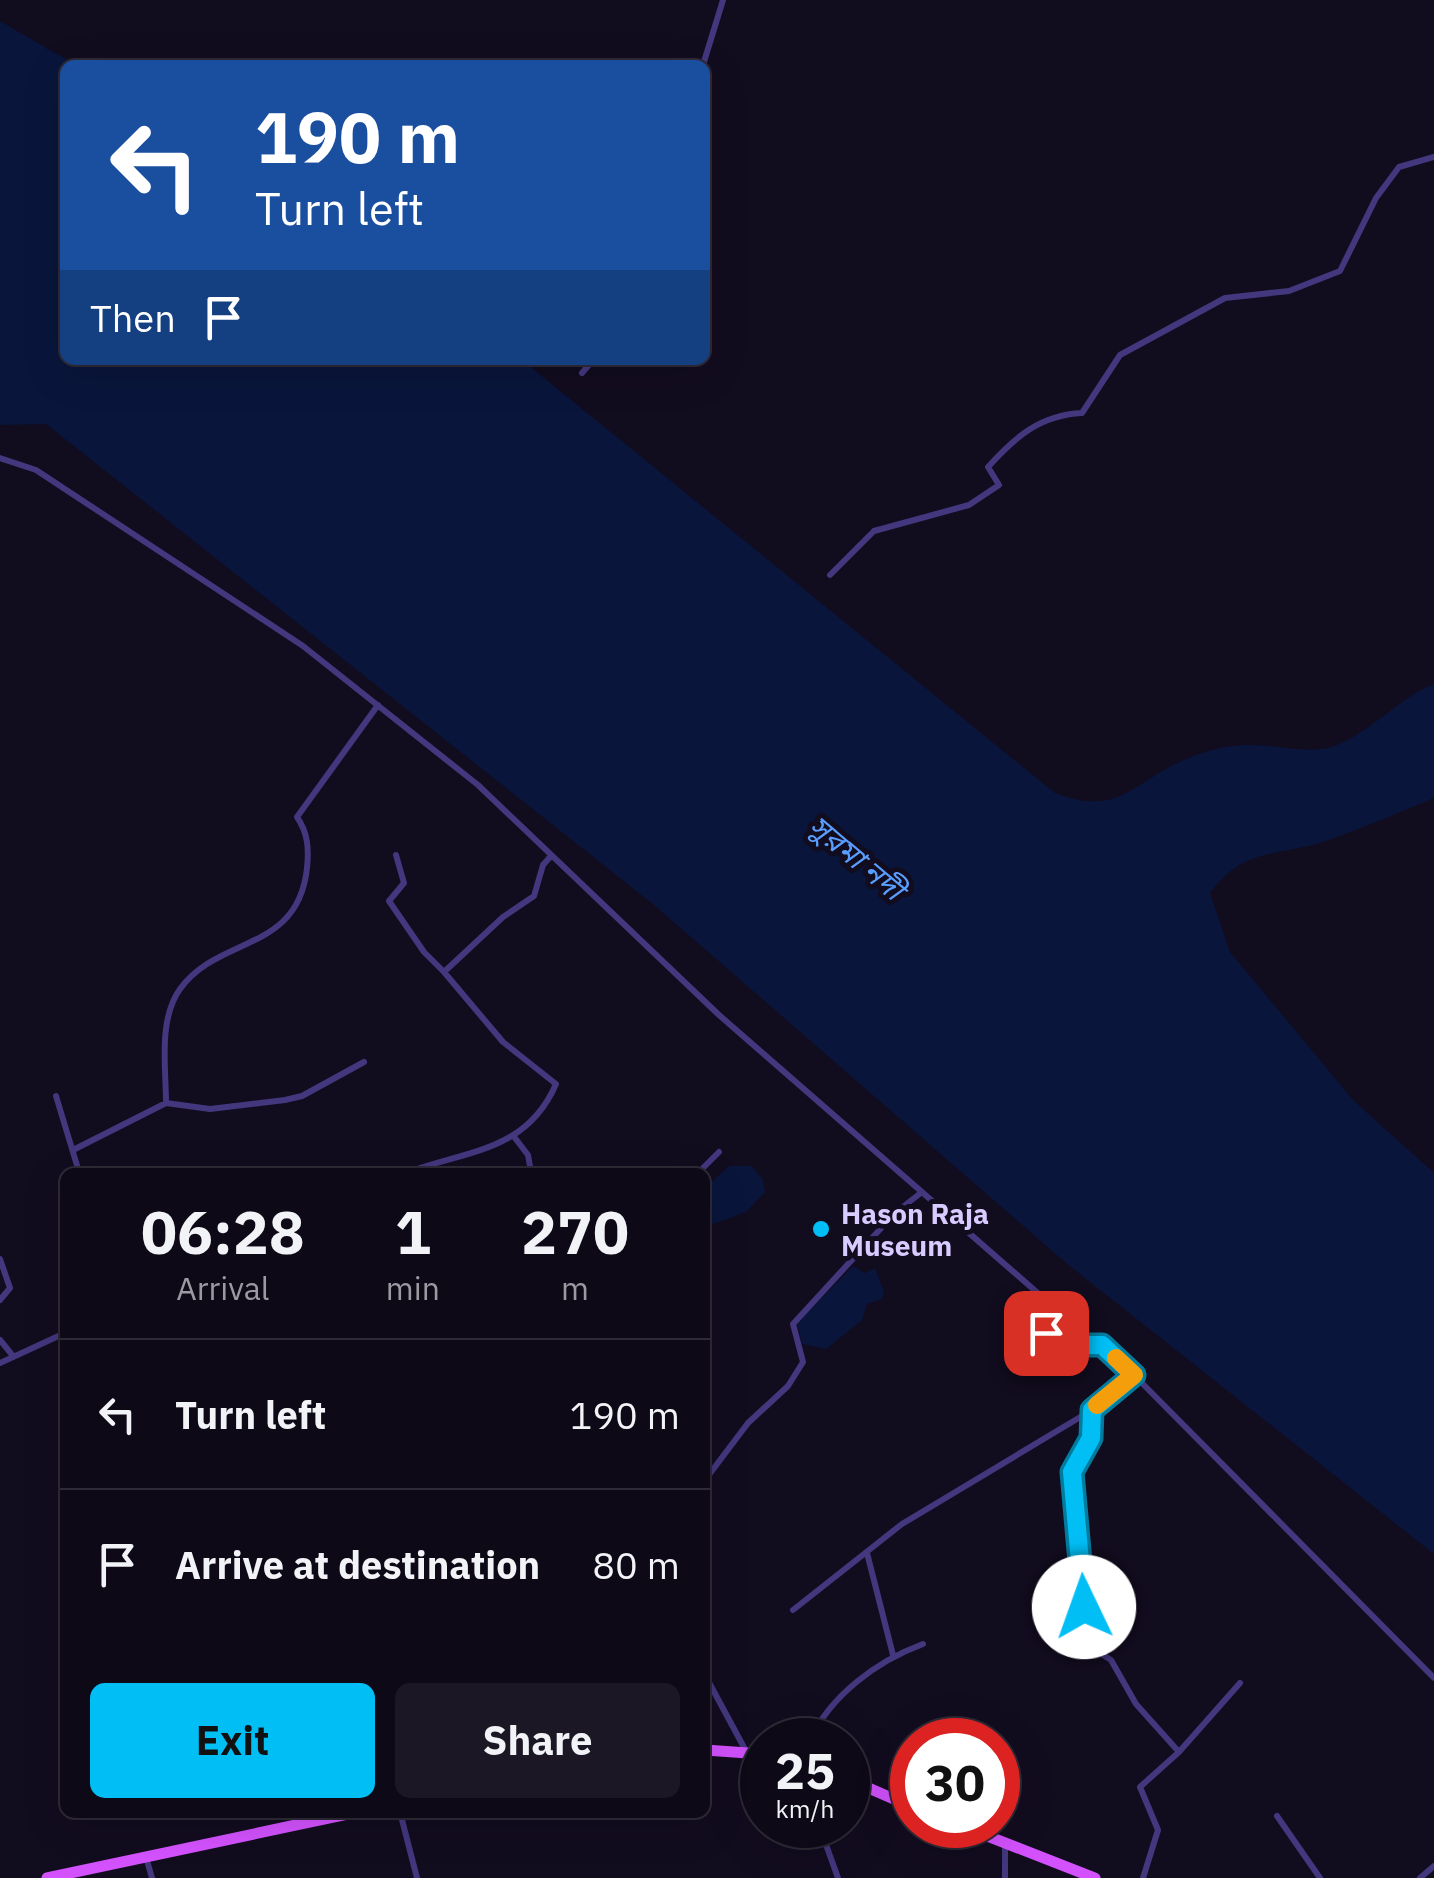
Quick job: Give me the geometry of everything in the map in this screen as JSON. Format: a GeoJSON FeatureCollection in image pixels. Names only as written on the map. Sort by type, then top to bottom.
{"type":"FeatureCollection","features":[{"type":"Feature","properties":{"kind":"main road"},"geometry":{"type":"LineString","coordinates":[[710,1750],[740,1752]]}},
{"type":"Feature","properties":{"kind":"main road"},"geometry":{"type":"LineString","coordinates":[[47,1878],[328,1818]]}},
{"type":"Feature","properties":{"kind":"main road"},"geometry":{"type":"LineString","coordinates":[[1017,1848],[1095,1878]]}},
{"type":"Feature","properties":{"kind":"street"},"geometry":{"type":"LineString","coordinates":[[705,60],[723,0]]}},
{"type":"Feature","properties":{"kind":"street"},"geometry":{"type":"LineString","coordinates":[[830,575],[874,531],[969,505],[999,485],[988,467],[1052,414],[1082,413],[1120,355],[1226,298],[1288,290],[1340,271],[1376,198],[1399,167],[1434,157]]}},
{"type":"Feature","properties":{"kind":"street"},"geometry":{"type":"LineString","coordinates":[[582,373],[589,365]]}},
{"type":"Feature","properties":{"kind":"street"},"geometry":{"type":"LineString","coordinates":[[0,458],[36,470],[303,646],[478,784],[719,1015],[1048,1302],[1046,1333],[1050,1341],[1102,1345],[1434,1678]]}},
{"type":"Feature","properties":{"kind":"street"},"geometry":{"type":"LineString","coordinates":[[166,1103],[165,1034],[180,988],[206,966],[291,917],[306,877],[309,849],[297,816],[378,705]]}},
{"type":"Feature","properties":{"kind":"street"},"geometry":{"type":"LineString","coordinates":[[396,856],[404,883],[390,901],[424,952],[503,1042],[556,1084],[549,1099],[515,1138],[422,1168]]}},
{"type":"Feature","properties":{"kind":"street"},"geometry":{"type":"LineString","coordinates":[[444,972],[503,917],[534,896],[543,865],[550,857]]}},
{"type":"Feature","properties":{"kind":"street"},"geometry":{"type":"LineString","coordinates":[[73,1150],[166,1103],[210,1109],[285,1100],[302,1096],[364,1062]]}},
{"type":"Feature","properties":{"kind":"street"},"geometry":{"type":"LineString","coordinates":[[56,1096],[79,1168]]}},
{"type":"Feature","properties":{"kind":"street"},"geometry":{"type":"LineString","coordinates":[[515,1138],[528,1155],[530,1168]]}},
{"type":"Feature","properties":{"kind":"street"},"geometry":{"type":"LineString","coordinates":[[703,1168],[719,1152]]}},
{"type":"Feature","properties":{"kind":"street"},"geometry":{"type":"LineString","coordinates":[[710,1473],[748,1423],[788,1386],[803,1362],[793,1324],[896,1213],[922,1192]]}},
{"type":"Feature","properties":{"kind":"street"},"geometry":{"type":"LineString","coordinates":[[0,1259],[10,1288],[0,1300]]}},
{"type":"Feature","properties":{"kind":"street"},"geometry":{"type":"LineString","coordinates":[[0,1362],[60,1334]]}},
{"type":"Feature","properties":{"kind":"street"},"geometry":{"type":"LineString","coordinates":[[0,1340],[14,1356]]}},
{"type":"Feature","properties":{"kind":"street"},"geometry":{"type":"LineString","coordinates":[[793,1610],[902,1524],[1092,1410],[1134,1375]]}},
{"type":"Feature","properties":{"kind":"street"},"geometry":{"type":"LineString","coordinates":[[1092,1410],[1091,1438],[1072,1472],[1086,1644],[1111,1660],[1136,1704],[1179,1752]]}},
{"type":"Feature","properties":{"kind":"street"},"geometry":{"type":"LineString","coordinates":[[867,1554],[893,1655]]}},
{"type":"Feature","properties":{"kind":"street"},"geometry":{"type":"LineString","coordinates":[[822,1718],[832,1701],[893,1655],[923,1644]]}},
{"type":"Feature","properties":{"kind":"street"},"geometry":{"type":"LineString","coordinates":[[1143,1878],[1158,1830],[1140,1787],[1179,1752],[1240,1682]]}},
{"type":"Feature","properties":{"kind":"street"},"geometry":{"type":"LineString","coordinates":[[710,1683],[740,1740]]}},
{"type":"Feature","properties":{"kind":"street"},"geometry":{"type":"LineString","coordinates":[[1278,1816],[1320,1878]]}},
{"type":"Feature","properties":{"kind":"street"},"geometry":{"type":"LineString","coordinates":[[402,1818],[417,1878]]}},
{"type":"Feature","properties":{"kind":"street"},"geometry":{"type":"LineString","coordinates":[[827,1848],[838,1878]]}},
{"type":"Feature","properties":{"kind":"street"},"geometry":{"type":"LineString","coordinates":[[1004,1848],[1005,1878]]}},
{"type":"Feature","properties":{"kind":"street"},"geometry":{"type":"LineString","coordinates":[[146,1857],[152,1878]]}},
{"type":"Feature","properties":{"kind":"street"},"geometry":{"type":"LineString","coordinates":[[1420,1878],[1434,1866]]}},
{"type":"Feature","properties":{"kind":"water","name":"সুরমা নদী"},"geometry":{"type":"Polygon","coordinates":[[[0,21],[67,60],[60,60],[60,365],[528,365],[1055,793],[1078,800],[1113,799],[1173,765],[1219,748],[1246,745],[1305,750],[1337,745],[1434,684],[1434,798],[1326,841],[1249,861],[1223,878],[1210,893],[1230,952],[1354,1101],[1434,1173],[1434,1554],[1066,1263],[654,905],[46,424],[0,425],[0,21]]]}},
{"type":"Feature","properties":{"kind":"water"},"geometry":{"type":"Polygon","coordinates":[[[729,1166],[752,1166],[763,1180],[765,1192],[746,1212],[711,1225],[710,1183],[729,1166]]]}},
{"type":"Feature","properties":{"kind":"water"},"geometry":{"type":"Polygon","coordinates":[[[853,1266],[865,1273],[875,1268],[884,1292],[882,1299],[867,1304],[862,1320],[826,1349],[802,1344],[797,1323],[853,1266]]]}},
{"type":"Feature","properties":{"kind":"slow traffic"},"geometry":{"type":"LineString","coordinates":[[1097,1405],[1134,1375],[1116,1358]]}},
{"type":"Feature","properties":{"kind":"place","name":"Hason Raja Museum"},"geometry":{"type":"Point","coordinates":[821,1229]}},
{"type":"Feature","properties":{"kind":"route"},"geometry":{"type":"LineString","coordinates":[[1046,1333],[1056,1345],[1102,1345],[1134,1375],[1092,1410],[1091,1438],[1072,1472],[1084,1607]]}}]}
